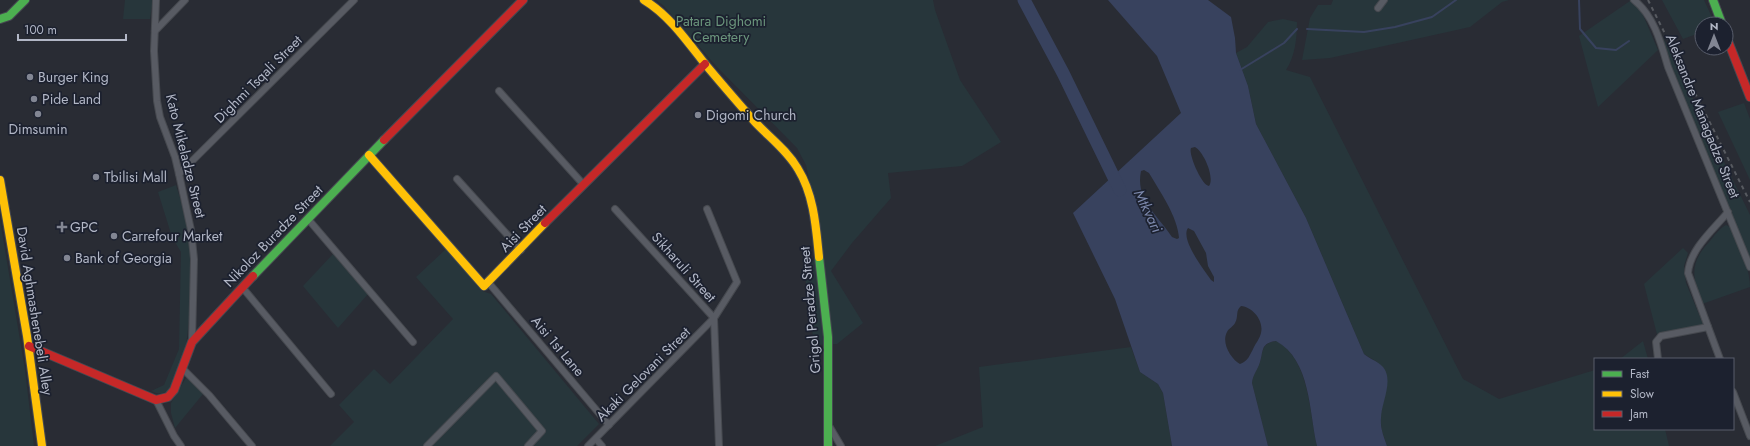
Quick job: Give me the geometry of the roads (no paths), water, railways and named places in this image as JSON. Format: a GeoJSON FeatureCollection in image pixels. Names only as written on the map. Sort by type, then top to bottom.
{"type":"FeatureCollection","features":[{"type":"Feature","properties":{"kind":"main road"},"geometry":{"type":"LineString","coordinates":[[0,19],[9,16],[25,0]]}},
{"type":"Feature","properties":{"kind":"main road","name":"Nikoloz Buradze Street"},"geometry":{"type":"LineString","coordinates":[[156,400],[168,397],[174,390],[192,342],[242,287],[369,155],[524,0]]}},
{"type":"Feature","properties":{"kind":"main road","name":"Grigol Peradze Street"},"geometry":{"type":"LineString","coordinates":[[644,0],[654,6],[687,40],[705,64],[756,123],[782,148],[798,168],[808,189],[815,219],[828,337],[828,446]]}},
{"type":"Feature","properties":{"kind":"main road"},"geometry":{"type":"LineString","coordinates":[[1713,0],[1719,16]]}},
{"type":"Feature","properties":{"kind":"main road"},"geometry":{"type":"LineString","coordinates":[[1734,56],[1750,97]]}},
{"type":"Feature","properties":{"kind":"main road","name":"Aisi Street"},"geometry":{"type":"LineString","coordinates":[[488,282],[521,250],[642,123],[705,64]]}},
{"type":"Feature","properties":{"kind":"main road"},"geometry":{"type":"LineString","coordinates":[[369,155],[484,286],[488,282]]}},
{"type":"Feature","properties":{"kind":"main road","name":"David Aghmashenebeli Alley"},"geometry":{"type":"LineString","coordinates":[[0,180],[29,346],[42,446]]}},
{"type":"Feature","properties":{"kind":"main road"},"geometry":{"type":"LineString","coordinates":[[29,346],[156,400]]}},
{"type":"Feature","properties":{"kind":"street","name":"Kato Mikeladze Street"},"geometry":{"type":"LineString","coordinates":[[156,0],[154,71],[160,117],[175,157],[191,230],[194,259],[192,342]]}},
{"type":"Feature","properties":{"kind":"street"},"geometry":{"type":"LineString","coordinates":[[155,30],[185,0]]}},
{"type":"Feature","properties":{"kind":"street","name":"Dighmi Tsqali Street"},"geometry":{"type":"LineString","coordinates":[[179,174],[354,0]]}},
{"type":"Feature","properties":{"kind":"street"},"geometry":{"type":"LineString","coordinates":[[1378,8],[1384,0]]}},
{"type":"Feature","properties":{"kind":"street","name":"Aleksandre Managadze Street"},"geometry":{"type":"LineString","coordinates":[[1634,0],[1642,7],[1659,37],[1668,67],[1750,267]]}},
{"type":"Feature","properties":{"kind":"street"},"geometry":{"type":"LineString","coordinates":[[499,91],[583,184]]}},
{"type":"Feature","properties":{"kind":"street"},"geometry":{"type":"LineString","coordinates":[[457,179],[521,250]]}},
{"type":"Feature","properties":{"kind":"street","name":"Sikharuli Street"},"geometry":{"type":"LineString","coordinates":[[615,209],[714,318],[719,446]]}},
{"type":"Feature","properties":{"kind":"street","name":"Akaki Gelovani Street"},"geometry":{"type":"LineString","coordinates":[[588,446],[659,376],[714,318],[737,282],[707,209]]}},
{"type":"Feature","properties":{"kind":"street"},"geometry":{"type":"LineString","coordinates":[[1720,358],[1690,282],[1689,264],[1695,252],[1728,212]]}},
{"type":"Feature","properties":{"kind":"street"},"geometry":{"type":"LineString","coordinates":[[308,219],[413,342]]}},
{"type":"Feature","properties":{"kind":"street","name":"Aisi 1st Lane"},"geometry":{"type":"LineString","coordinates":[[488,282],[609,425]]}},
{"type":"Feature","properties":{"kind":"street"},"geometry":{"type":"LineString","coordinates":[[242,287],[331,394]]}},
{"type":"Feature","properties":{"kind":"street"},"geometry":{"type":"LineString","coordinates":[[1658,358],[1656,342],[1661,336],[1708,327]]}},
{"type":"Feature","properties":{"kind":"street"},"geometry":{"type":"LineString","coordinates":[[183,369],[208,395],[252,446]]}},
{"type":"Feature","properties":{"kind":"street"},"geometry":{"type":"LineString","coordinates":[[427,446],[496,376],[542,431],[528,446]]}},
{"type":"Feature","properties":{"kind":"street"},"geometry":{"type":"LineString","coordinates":[[1734,395],[1750,436]]}},
{"type":"Feature","properties":{"kind":"street"},"geometry":{"type":"LineString","coordinates":[[156,400],[174,436],[181,446]]}},
{"type":"Feature","properties":{"kind":"street"},"geometry":{"type":"LineString","coordinates":[[828,424],[841,446]]}},
{"type":"Feature","properties":{"kind":"street"},"geometry":{"type":"LineString","coordinates":[[596,439],[602,446]]}},
{"type":"Feature","properties":{"kind":"water"},"geometry":{"type":"Polygon","coordinates":[[[1108,0],[1208,0],[1231,17],[1236,53],[1248,86],[1256,124],[1306,218],[1364,354],[1380,364],[1386,371],[1387,384],[1381,425],[1387,446],[1317,446],[1307,388],[1302,374],[1296,361],[1287,350],[1276,341],[1264,346],[1252,383],[1268,446],[1172,446],[1163,393],[1158,384],[1140,372],[1115,299],[1073,213],[1181,113],[1157,56],[1108,0]],[[1195,147],[1191,148],[1192,156],[1199,176],[1206,185],[1209,186],[1211,177],[1208,165],[1202,154],[1195,147]],[[1144,170],[1141,171],[1140,181],[1144,199],[1172,237],[1177,239],[1179,238],[1172,213],[1163,196],[1149,173],[1144,170]],[[1188,228],[1186,233],[1190,247],[1194,254],[1211,280],[1214,282],[1214,277],[1208,266],[1206,253],[1194,231],[1188,228]],[[1241,306],[1234,324],[1225,336],[1225,341],[1230,355],[1240,364],[1250,355],[1260,337],[1261,324],[1257,315],[1250,309],[1241,306]]]}},
{"type":"Feature","properties":{"kind":"waterway","name":"Mtkvari"},"geometry":{"type":"LineString","coordinates":[[1024,0],[1063,73],[1120,190]]}},
{"type":"Feature","properties":{"kind":"waterway"},"geometry":{"type":"LineString","coordinates":[[1307,29],[1364,32],[1395,27],[1432,17],[1456,0]]}},
{"type":"Feature","properties":{"kind":"waterway"},"geometry":{"type":"LineString","coordinates":[[1579,0],[1580,29],[1596,48],[1616,50],[1629,41]]}},
{"type":"Feature","properties":{"kind":"waterway"},"geometry":{"type":"LineString","coordinates":[[1240,70],[1284,43],[1297,29]]}},
{"type":"Feature","properties":{"kind":"railway"},"geometry":{"type":"LineString","coordinates":[[1648,0],[1750,202]]}},
{"type":"Feature","properties":{"kind":"place","name":"Burger King"},"geometry":{"type":"Point","coordinates":[30,77]}},
{"type":"Feature","properties":{"kind":"place","name":"Pide Land"},"geometry":{"type":"Point","coordinates":[34,99]}},
{"type":"Feature","properties":{"kind":"place","name":"Dimsumin"},"geometry":{"type":"Point","coordinates":[38,114]}},
{"type":"Feature","properties":{"kind":"place","name":"Digomi Church"},"geometry":{"type":"Point","coordinates":[698,115]}},
{"type":"Feature","properties":{"kind":"place","name":"Tbilisi Mall"},"geometry":{"type":"Point","coordinates":[96,177]}},
{"type":"Feature","properties":{"kind":"place","name":"GPC"},"geometry":{"type":"Point","coordinates":[62,227]}},
{"type":"Feature","properties":{"kind":"place","name":"Carrefour Market"},"geometry":{"type":"Point","coordinates":[114,236]}},
{"type":"Feature","properties":{"kind":"place","name":"Bank of Georgia"},"geometry":{"type":"Point","coordinates":[67,258]}},
{"type":"Feature","properties":{"kind":"park label","name":"Patara Dighomi Cemetery"},"geometry":{"type":"Point","coordinates":[721,30]}}]}
